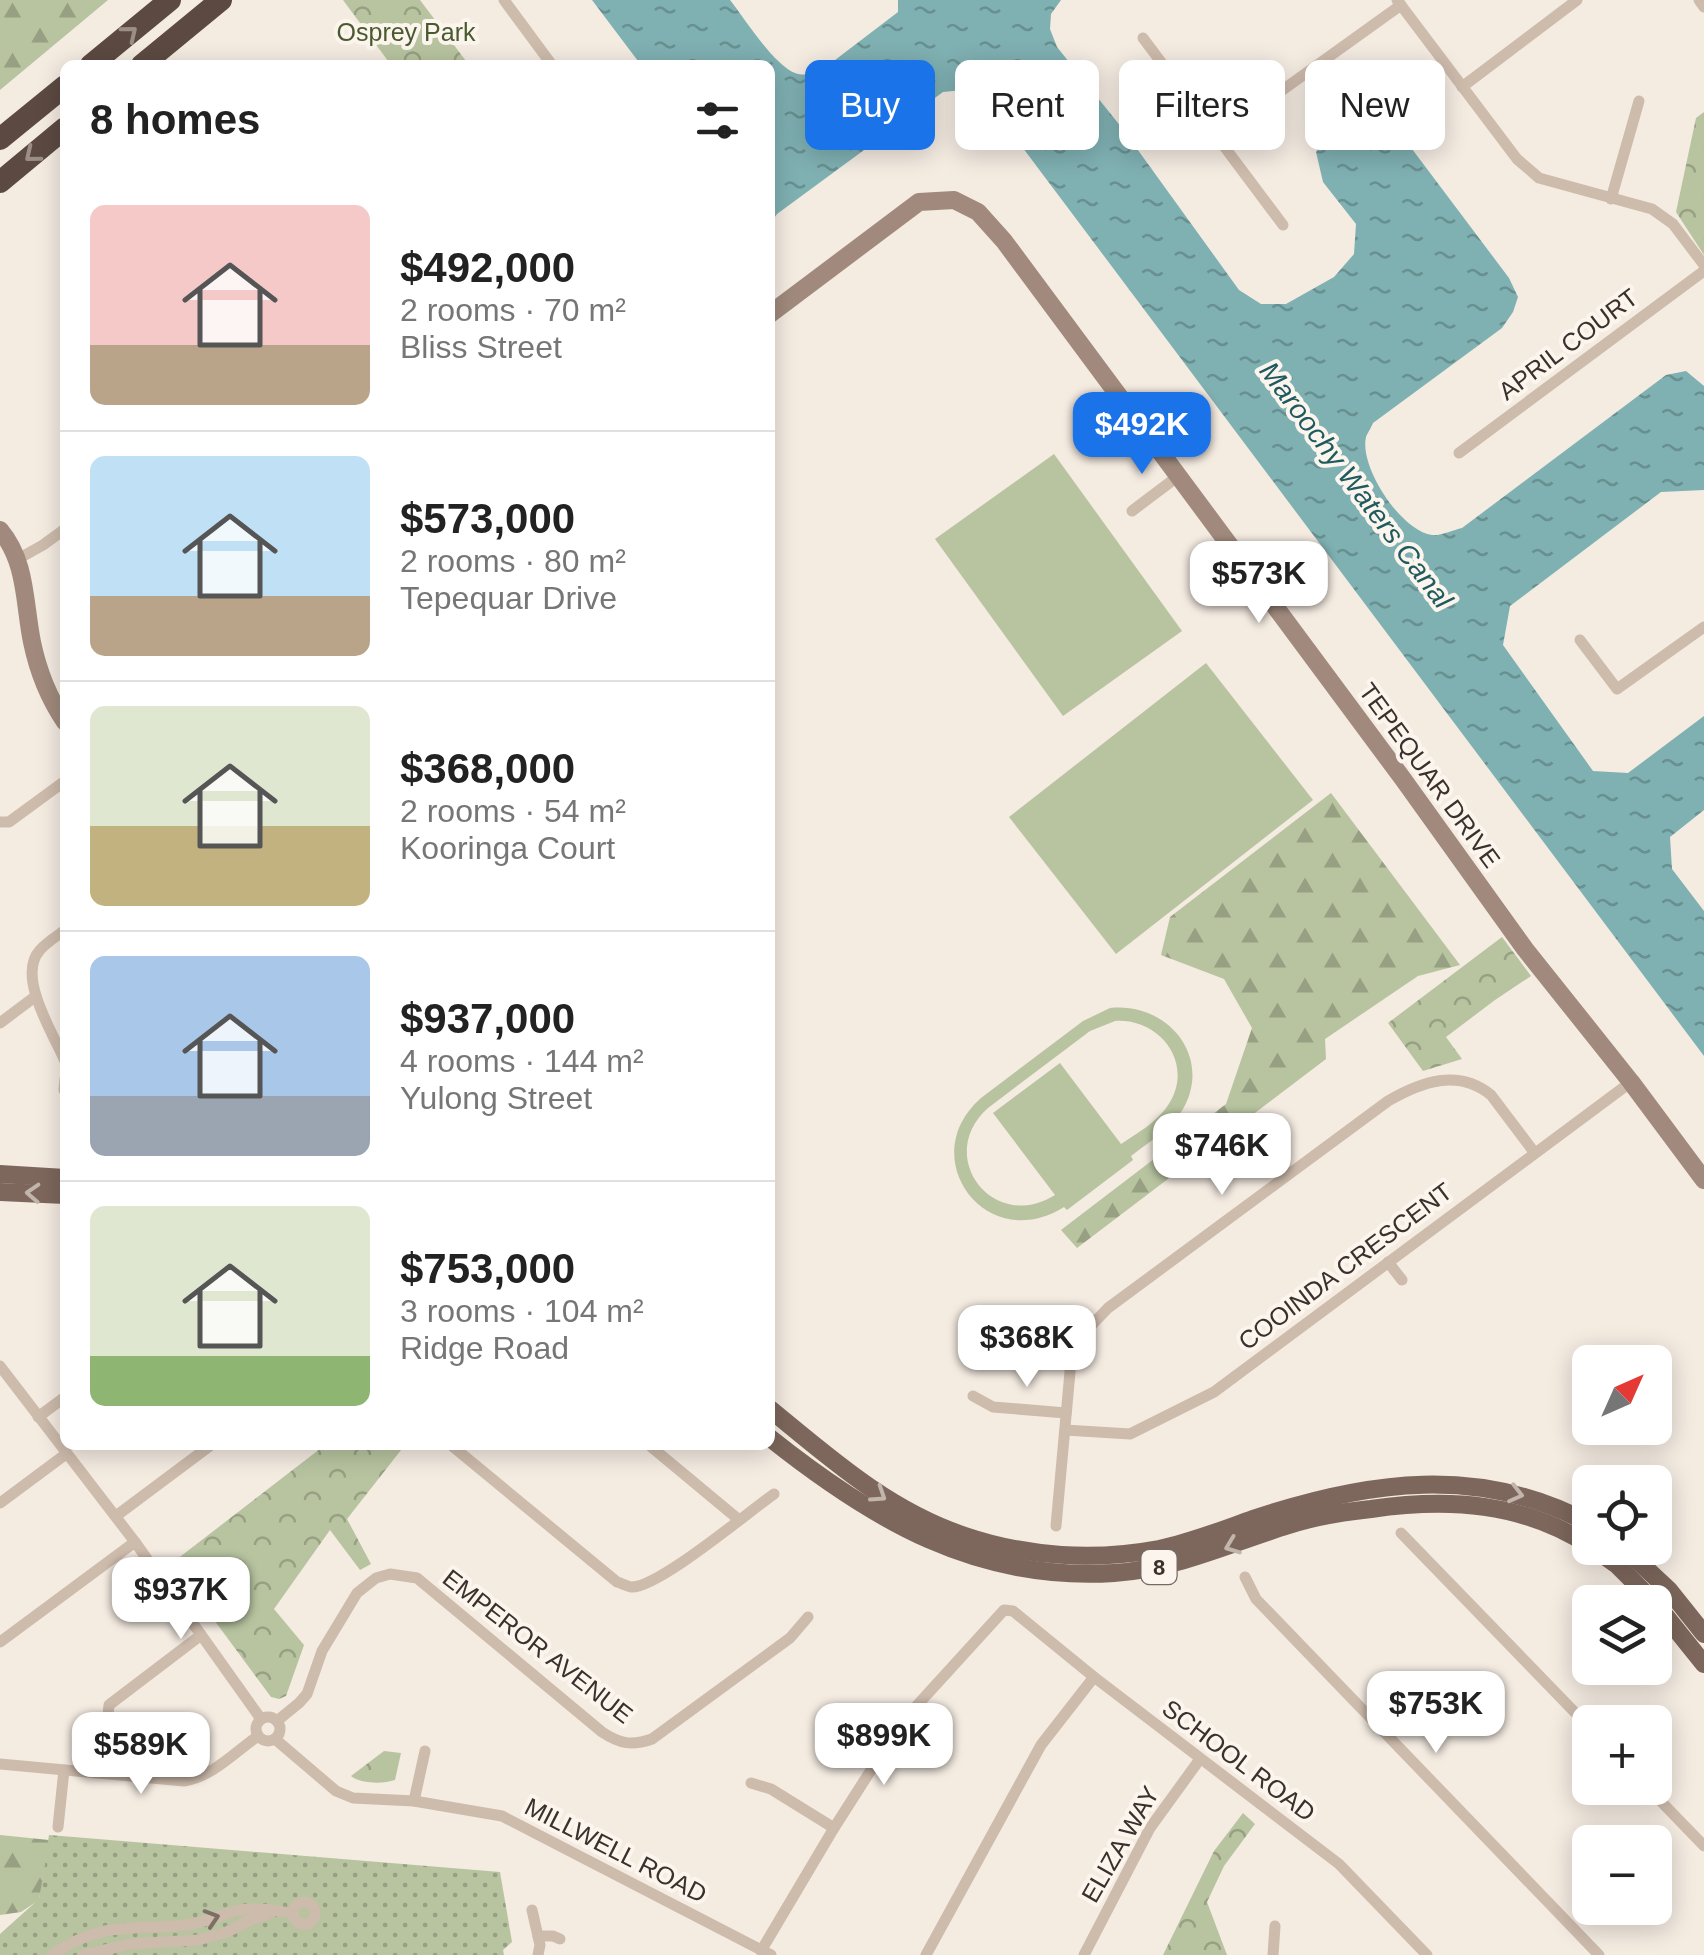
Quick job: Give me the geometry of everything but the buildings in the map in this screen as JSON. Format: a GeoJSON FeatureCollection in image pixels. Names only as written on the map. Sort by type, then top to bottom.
{"type":"FeatureCollection","features":[{"type":"Feature","properties":{"kind":"highway"},"geometry":{"type":"LineString","coordinates":[[97,60],[170,0]]}},
{"type":"Feature","properties":{"kind":"highway"},"geometry":{"type":"LineString","coordinates":[[148,60],[221,0]]}},
{"type":"Feature","properties":{"kind":"highway"},"geometry":{"type":"LineString","coordinates":[[0,139],[60,90]]}},
{"type":"Feature","properties":{"kind":"highway"},"geometry":{"type":"LineString","coordinates":[[0,182],[60,132]]}},
{"type":"Feature","properties":{"kind":"main road"},"geometry":{"type":"LineString","coordinates":[[0,1174],[60,1178]]}},
{"type":"Feature","properties":{"kind":"main road"},"geometry":{"type":"LineString","coordinates":[[0,1192],[60,1196]]}},
{"type":"Feature","properties":{"kind":"main road","name":"8"},"geometry":{"type":"LineString","coordinates":[[775,1413],[852,1477],[912,1514],[966,1537],[1034,1552],[1104,1556],[1148,1550],[1189,1542],[1314,1502],[1373,1489],[1426,1484],[1472,1485],[1509,1492],[1572,1515]]}},
{"type":"Feature","properties":{"kind":"main road","name":"8"},"geometry":{"type":"LineString","coordinates":[[775,1442],[890,1522],[963,1555],[1020,1568],[1079,1574],[1149,1569],[1200,1557],[1319,1517],[1445,1502],[1514,1512],[1572,1536]]}},
{"type":"Feature","properties":{"kind":"main road","name":"8"},"geometry":{"type":"LineString","coordinates":[[1617,1565],[1637,1585]]}},
{"type":"Feature","properties":{"kind":"main road"},"geometry":{"type":"LineString","coordinates":[[1642,1565],[1669,1590],[1704,1634]]}},
{"type":"Feature","properties":{"kind":"main road","name":"8"},"geometry":{"type":"LineString","coordinates":[[1672,1624],[1704,1664]]}},
{"type":"Feature","properties":{"kind":"street"},"geometry":{"type":"LineString","coordinates":[[504,0],[548,60]]}},
{"type":"Feature","properties":{"kind":"street"},"geometry":{"type":"LineString","coordinates":[[1553,0],[1562,11]]}},
{"type":"Feature","properties":{"kind":"street"},"geometry":{"type":"LineString","coordinates":[[1462,87],[1577,0]]}},
{"type":"Feature","properties":{"kind":"street"},"geometry":{"type":"LineString","coordinates":[[1699,0],[1704,7]]}},
{"type":"Feature","properties":{"kind":"street"},"geometry":{"type":"LineString","coordinates":[[1285,87],[1399,2],[1517,159],[1539,178],[1652,209],[1673,224],[1704,268]]}},
{"type":"Feature","properties":{"kind":"street"},"geometry":{"type":"LineString","coordinates":[[1143,38],[1159,60]]}},
{"type":"Feature","properties":{"kind":"street"},"geometry":{"type":"LineString","coordinates":[[1610,199],[1640,100]]}},
{"type":"Feature","properties":{"kind":"street"},"geometry":{"type":"LineString","coordinates":[[1227,150],[1283,225]]}},
{"type":"Feature","properties":{"kind":"street","name":"TEPEQUAR DRIVE"},"geometry":{"type":"LineString","coordinates":[[775,310],[920,202],[954,200],[978,212],[1004,241],[1525,949],[1704,1180]]}},
{"type":"Feature","properties":{"kind":"street","name":"APRIL COURT"},"geometry":{"type":"LineString","coordinates":[[1459,453],[1704,268]]}},
{"type":"Feature","properties":{"kind":"street"},"geometry":{"type":"LineString","coordinates":[[1132,511],[1177,477]]}},
{"type":"Feature","properties":{"kind":"street"},"geometry":{"type":"LineString","coordinates":[[0,530],[18,558],[37,665],[60,714]]}},
{"type":"Feature","properties":{"kind":"street"},"geometry":{"type":"LineString","coordinates":[[18,558],[60,534]]}},
{"type":"Feature","properties":{"kind":"street"},"geometry":{"type":"LineString","coordinates":[[1580,640],[1617,689],[1704,627]]}},
{"type":"Feature","properties":{"kind":"street"},"geometry":{"type":"LineString","coordinates":[[0,822],[10,822],[60,785]]}},
{"type":"Feature","properties":{"kind":"street"},"geometry":{"type":"LineString","coordinates":[[60,934],[39,950],[32,962],[31,984],[60,1049]]}},
{"type":"Feature","properties":{"kind":"street"},"geometry":{"type":"LineString","coordinates":[[0,1022],[36,996]]}},
{"type":"Feature","properties":{"kind":"street"},"geometry":{"type":"LineString","coordinates":[[1056,1526],[1071,1361],[1093,1322],[1401,1093],[1435,1082],[1471,1081],[1490,1095],[1534,1152]]}},
{"type":"Feature","properties":{"kind":"street","name":"COOINDA CRESCENT"},"geometry":{"type":"LineString","coordinates":[[1065,1430],[1119,1435],[1140,1431],[1214,1392],[1631,1082]]}},
{"type":"Feature","properties":{"kind":"street"},"geometry":{"type":"LineString","coordinates":[[1388,1262],[1402,1280]]}},
{"type":"Feature","properties":{"kind":"street"},"geometry":{"type":"LineString","coordinates":[[0,1366],[60,1446]]}},
{"type":"Feature","properties":{"kind":"street"},"geometry":{"type":"LineString","coordinates":[[974,1396],[993,1408],[1066,1413]]}},
{"type":"Feature","properties":{"kind":"street"},"geometry":{"type":"LineString","coordinates":[[38,1417],[60,1401]]}},
{"type":"Feature","properties":{"kind":"street"},"geometry":{"type":"LineString","coordinates":[[63,1450],[116,1516],[262,1719]]}},
{"type":"Feature","properties":{"kind":"street"},"geometry":{"type":"LineString","coordinates":[[116,1516],[204,1450]]}},
{"type":"Feature","properties":{"kind":"street"},"geometry":{"type":"LineString","coordinates":[[457,1450],[617,1582],[631,1587],[647,1584],[686,1560],[774,1494]]}},
{"type":"Feature","properties":{"kind":"street"},"geometry":{"type":"LineString","coordinates":[[655,1450],[738,1520]]}},
{"type":"Feature","properties":{"kind":"street"},"geometry":{"type":"LineString","coordinates":[[0,1503],[66,1454]]}},
{"type":"Feature","properties":{"kind":"street"},"geometry":{"type":"LineString","coordinates":[[1401,1533],[1572,1709]]}},
{"type":"Feature","properties":{"kind":"street"},"geometry":{"type":"LineString","coordinates":[[0,1642],[135,1542]]}},
{"type":"Feature","properties":{"kind":"street","name":"EMPEROR AVENUE"},"geometry":{"type":"LineString","coordinates":[[277,1721],[306,1694],[322,1651],[357,1594],[376,1578],[390,1574],[417,1578],[602,1732],[627,1744],[652,1740],[790,1638],[808,1618]]}},
{"type":"Feature","properties":{"kind":"street"},"geometry":{"type":"LineString","coordinates":[[1245,1578],[1256,1599],[1599,1955]]}},
{"type":"Feature","properties":{"kind":"street","name":"SCHOOL ROAD"},"geometry":{"type":"LineString","coordinates":[[834,1828],[901,1723],[998,1614],[1013,1611],[1094,1678],[1339,1864],[1427,1955]]}},
{"type":"Feature","properties":{"kind":"street"},"geometry":{"type":"LineString","coordinates":[[102,1772],[109,1705],[201,1635]]}},
{"type":"Feature","properties":{"kind":"street"},"geometry":{"type":"LineString","coordinates":[[926,1955],[1041,1745],[1094,1678]]}},
{"type":"Feature","properties":{"kind":"street"},"geometry":{"type":"LineString","coordinates":[[270,1717],[277,1721],[280,1731],[275,1739],[266,1741],[258,1736],[256,1727],[262,1719],[270,1717]]}},
{"type":"Feature","properties":{"kind":"street"},"geometry":{"type":"LineString","coordinates":[[0,1764],[184,1781],[210,1772],[258,1736]]}},
{"type":"Feature","properties":{"kind":"street","name":"MILLWELL ROAD"},"geometry":{"type":"LineString","coordinates":[[275,1739],[336,1791],[353,1798],[414,1801],[502,1816],[766,1953]]}},
{"type":"Feature","properties":{"kind":"street"},"geometry":{"type":"LineString","coordinates":[[414,1801],[424,1751]]}},
{"type":"Feature","properties":{"kind":"street","name":"ELIZA WAY"},"geometry":{"type":"LineString","coordinates":[[1084,1955],[1150,1828],[1200,1759]]}},
{"type":"Feature","properties":{"kind":"street"},"geometry":{"type":"LineString","coordinates":[[58,1827],[64,1770]]}},
{"type":"Feature","properties":{"kind":"street"},"geometry":{"type":"LineString","coordinates":[[751,1783],[772,1789],[834,1828],[766,1953]]}},
{"type":"Feature","properties":{"kind":"street"},"geometry":{"type":"LineString","coordinates":[[1665,1805],[1702,1841]]}},
{"type":"Feature","properties":{"kind":"street"},"geometry":{"type":"LineString","coordinates":[[52,1955],[81,1937],[114,1928],[197,1923],[243,1909],[293,1913]]}},
{"type":"Feature","properties":{"kind":"street"},"geometry":{"type":"LineString","coordinates":[[532,1910],[540,1945],[538,1955]]}},
{"type":"Feature","properties":{"kind":"street"},"geometry":{"type":"LineString","coordinates":[[83,1955],[130,1944],[198,1940],[275,1912]]}},
{"type":"Feature","properties":{"kind":"street"},"geometry":{"type":"LineString","coordinates":[[152,1926],[152,1942]]}},
{"type":"Feature","properties":{"kind":"street"},"geometry":{"type":"LineString","coordinates":[[1272,1955],[1275,1926]]}},
{"type":"Feature","properties":{"kind":"street"},"geometry":{"type":"LineString","coordinates":[[538,1936],[560,1939]]}},
{"type":"Feature","properties":{"kind":"green space"},"geometry":{"type":"Polygon","coordinates":[[[0,0],[108,0],[0,90],[0,0]]]}},
{"type":"Feature","properties":{"kind":"green space","name":"Osprey Park"},"geometry":{"type":"Polygon","coordinates":[[[343,0],[420,0],[465,60],[387,60],[343,0]]]}},
{"type":"Feature","properties":{"kind":"green space"},"geometry":{"type":"Polygon","coordinates":[[[1704,112],[1704,255],[1676,212],[1696,118],[1704,112]]]}},
{"type":"Feature","properties":{"kind":"green space"},"geometry":{"type":"Polygon","coordinates":[[[1054,454],[1182,631],[1063,716],[935,539],[1054,454]]]}},
{"type":"Feature","properties":{"kind":"green space"},"geometry":{"type":"Polygon","coordinates":[[[1206,663],[1313,800],[1116,954],[1009,817],[1206,663]]]}},
{"type":"Feature","properties":{"kind":"green space"},"geometry":{"type":"Polygon","coordinates":[[[1331,793],[1460,965],[1418,976],[1325,1039],[1326,1059],[1077,1248],[1061,1230],[1226,1104],[1252,1028],[1224,979],[1161,955],[1170,917],[1331,793]]]}},
{"type":"Feature","properties":{"kind":"green space"},"geometry":{"type":"Polygon","coordinates":[[[1502,937],[1531,976],[1446,1037],[1462,1059],[1423,1071],[1388,1023],[1502,937]]]}},
{"type":"Feature","properties":{"kind":"green space"},"geometry":{"type":"Polygon","coordinates":[[[1110,1008],[1131,1008],[1166,1023],[1188,1052],[1192,1070],[1191,1089],[1183,1109],[1166,1129],[1131,1156],[1133,1160],[1067,1210],[1064,1207],[1036,1219],[1009,1219],[986,1210],[968,1193],[957,1172],[954,1147],[962,1122],[981,1098],[1083,1021],[1110,1008]],[[1115,1021],[1090,1031],[988,1108],[973,1127],[967,1147],[969,1167],[978,1184],[992,1197],[1011,1205],[1032,1204],[1055,1195],[993,1113],[1060,1063],[1121,1144],[1166,1109],[1176,1087],[1178,1072],[1174,1058],[1158,1034],[1131,1022],[1115,1021]]]}},
{"type":"Feature","properties":{"kind":"green space"},"geometry":{"type":"Polygon","coordinates":[[[319,1450],[401,1450],[347,1519],[371,1564],[360,1570],[330,1530],[274,1609],[304,1645],[286,1696],[271,1697],[172,1563],[319,1450]]]}},
{"type":"Feature","properties":{"kind":"green space"},"geometry":{"type":"Polygon","coordinates":[[[384,1751],[401,1753],[395,1780],[360,1781],[351,1776],[384,1751]]]}},
{"type":"Feature","properties":{"kind":"green space"},"geometry":{"type":"Polygon","coordinates":[[[1243,1813],[1255,1824],[1224,1866],[1207,1902],[1227,1955],[1163,1955],[1214,1851],[1243,1813]]]}},
{"type":"Feature","properties":{"kind":"green space"},"geometry":{"type":"Polygon","coordinates":[[[0,1835],[49,1840],[39,1900],[21,1912],[0,1915],[0,1835]]]}},
{"type":"Feature","properties":{"kind":"green space"},"geometry":{"type":"Polygon","coordinates":[[[49,1835],[500,1872],[512,1942],[503,1950],[504,1955],[0,1955],[0,1934],[39,1899],[49,1835]]]}},
{"type":"Feature","properties":{"kind":"water","name":"Maroochy Waters Canal"},"geometry":{"type":"Polygon","coordinates":[[[592,0],[730,0],[778,60],[795,73],[805,75],[805,150],[864,150],[775,217],[775,60],[637,60],[592,0]]]}},
{"type":"Feature","properties":{"kind":"water","name":"Maroochy Waters Canal"},"geometry":{"type":"Polygon","coordinates":[[[898,0],[1061,0],[1051,14],[1050,29],[1067,60],[955,60],[955,91],[935,98],[935,60],[835,60],[898,12],[898,0]]]}},
{"type":"Feature","properties":{"kind":"water","name":"Maroochy Waters Canal"},"geometry":{"type":"Polygon","coordinates":[[[1099,99],[1119,124],[1119,150],[1138,150],[1239,290],[1261,304],[1286,304],[1334,277],[1354,254],[1356,224],[1323,182],[1318,150],[1413,150],[1509,278],[1518,297],[1502,328],[1373,423],[1366,436],[1369,464],[1385,496],[1420,531],[1436,535],[1462,528],[1666,375],[1686,371],[1704,386],[1704,490],[1661,492],[1510,606],[1503,645],[1593,771],[1628,773],[1704,716],[1704,810],[1670,837],[1672,869],[1704,911],[1704,1056],[1024,150],[1099,150],[1099,99]]]}}]}
